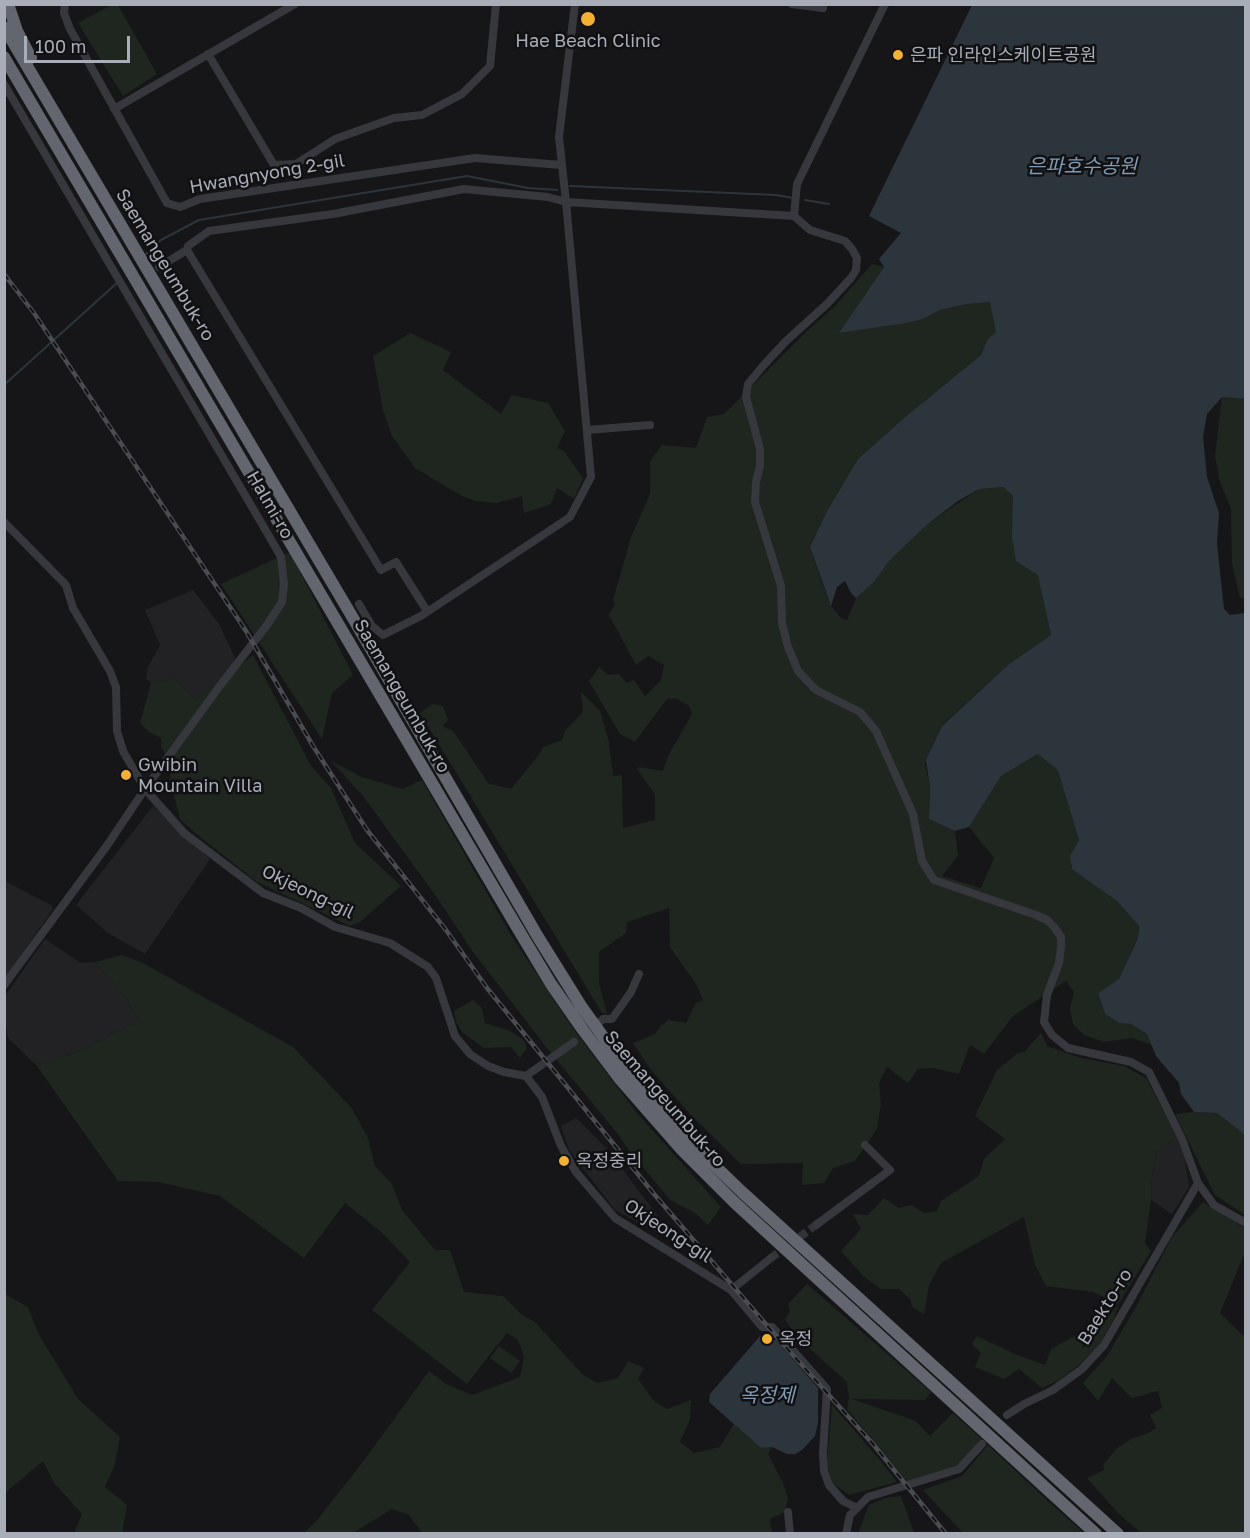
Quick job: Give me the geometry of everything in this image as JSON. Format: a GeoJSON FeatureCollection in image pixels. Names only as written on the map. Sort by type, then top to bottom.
{"type":"FeatureCollection","features":[{"type":"Feature","properties":{"kind":"highway"},"geometry":{"type":"LineString","coordinates":[[8,4],[18,32],[114,215]]}},
{"type":"Feature","properties":{"kind":"highway","name":"Saemangeumbuk-ro"},"geometry":{"type":"LineString","coordinates":[[4,27],[129,240],[155,272],[332,583],[355,608],[538,937],[581,1006],[622,1063],[686,1138],[742,1192],[1118,1533]]}},
{"type":"Feature","properties":{"kind":"highway","name":"Saemangeumbuk-ro"},"geometry":{"type":"LineString","coordinates":[[4,57],[551,984],[619,1078],[682,1150],[734,1202],[988,1442],[1006,1452],[1096,1533]]}},
{"type":"Feature","properties":{"kind":"street","name":"Hwangnyong 2-gil"},"geometry":{"type":"LineString","coordinates":[[65,4],[64,13],[69,30],[167,203],[180,207],[212,197],[475,158],[561,165]]}},
{"type":"Feature","properties":{"kind":"street"},"geometry":{"type":"LineString","coordinates":[[114,109],[295,4]]}},
{"type":"Feature","properties":{"kind":"street"},"geometry":{"type":"LineString","coordinates":[[208,54],[274,165],[296,164],[335,139],[393,118],[422,115],[462,94],[490,66],[495,4]]}},
{"type":"Feature","properties":{"kind":"street"},"geometry":{"type":"LineString","coordinates":[[355,608],[383,635],[428,611],[570,517],[591,477],[559,137],[575,4]]}},
{"type":"Feature","properties":{"kind":"street"},"geometry":{"type":"LineString","coordinates":[[792,4],[823,8]]}},
{"type":"Feature","properties":{"kind":"street"},"geometry":{"type":"LineString","coordinates":[[794,216],[797,184],[885,4]]}},
{"type":"Feature","properties":{"kind":"street","name":"Halmi-ro"},"geometry":{"type":"LineString","coordinates":[[4,84],[277,550],[284,585],[282,602],[267,625],[219,687],[106,847],[4,985]]}},
{"type":"Feature","properties":{"kind":"street"},"geometry":{"type":"LineString","coordinates":[[155,272],[209,231],[333,214],[464,189],[548,197],[566,202],[794,216],[810,230],[845,242],[857,258],[856,270],[851,278],[762,367],[748,384],[746,397],[760,449],[755,502],[780,579],[782,623],[788,647],[798,671],[816,690],[860,712],[876,730],[913,814],[922,861],[934,880],[1036,915],[1047,920],[1055,928],[1061,937],[1061,947],[1059,963],[1047,994],[1044,1022],[1052,1035],[1068,1048],[1131,1062],[1149,1072],[1182,1139],[1198,1183],[1214,1205],[1245,1223]]}},
{"type":"Feature","properties":{"kind":"street"},"geometry":{"type":"LineString","coordinates":[[187,249],[381,570],[396,562],[428,611]]}},
{"type":"Feature","properties":{"kind":"street"},"geometry":{"type":"LineString","coordinates":[[587,430],[650,425]]}},
{"type":"Feature","properties":{"kind":"street","name":"Okjeong-gil"},"geometry":{"type":"LineString","coordinates":[[4,522],[66,585],[74,608],[110,671],[116,687],[117,731],[123,751],[145,789],[184,833],[263,893],[301,908],[335,927],[390,943],[428,967],[436,978],[455,1036],[470,1054],[488,1066],[526,1076],[542,1097],[561,1146],[576,1172],[615,1218],[731,1290],[762,1327],[772,1327],[827,1389],[824,1471],[829,1485],[843,1501],[857,1508]]}},
{"type":"Feature","properties":{"kind":"street"},"geometry":{"type":"LineString","coordinates":[[601,1021],[612,1019],[631,992],[639,974]]}},
{"type":"Feature","properties":{"kind":"street"},"geometry":{"type":"LineString","coordinates":[[526,1076],[574,1042]]}},
{"type":"Feature","properties":{"kind":"street"},"geometry":{"type":"LineString","coordinates":[[816,1225],[890,1170],[865,1145]]}},
{"type":"Feature","properties":{"kind":"street","name":"Baekto-ro"},"geometry":{"type":"LineString","coordinates":[[1007,1415],[1053,1390],[1082,1369],[1104,1345],[1198,1183]]}},
{"type":"Feature","properties":{"kind":"street"},"geometry":{"type":"LineString","coordinates":[[731,1290],[771,1258]]}},
{"type":"Feature","properties":{"kind":"street"},"geometry":{"type":"LineString","coordinates":[[846,1533],[850,1515],[868,1497],[959,1469],[988,1442]]}},
{"type":"Feature","properties":{"kind":"street"},"geometry":{"type":"LineString","coordinates":[[788,1512],[790,1533]]}},
{"type":"Feature","properties":{"kind":"shaded area"},"geometry":{"type":"Polygon","coordinates":[[[111,5],[118,5],[157,74],[123,96],[78,23],[111,5]]]}},
{"type":"Feature","properties":{"kind":"shaded area"},"geometry":{"type":"Polygon","coordinates":[[[872,264],[884,267],[840,333],[923,319],[940,310],[990,302],[997,332],[987,340],[981,355],[858,459],[827,511],[810,547],[822,583],[831,606],[841,618],[847,620],[856,598],[874,582],[890,560],[929,523],[979,489],[1003,487],[1013,496],[1041,584],[1051,635],[1009,664],[942,725],[925,763],[930,787],[929,819],[955,831],[958,856],[942,876],[981,888],[994,858],[969,827],[1001,776],[1039,754],[1059,770],[1079,840],[1073,850],[1071,867],[1117,901],[1139,926],[1138,937],[1119,979],[1098,993],[1105,1014],[1119,1023],[1131,1024],[1147,1034],[1152,1045],[1132,1038],[1104,1042],[1084,1035],[1073,1024],[1070,1008],[1074,992],[1066,981],[1013,1016],[984,1054],[970,1045],[959,1074],[933,1068],[918,1069],[908,1083],[887,1067],[879,1083],[881,1104],[877,1129],[855,1161],[833,1168],[824,1183],[802,1185],[803,1163],[741,1164],[690,1114],[651,1070],[633,1043],[655,1034],[668,1020],[686,1023],[696,1003],[703,1000],[696,984],[670,947],[669,908],[627,922],[626,933],[599,952],[599,983],[607,1014],[602,1013],[420,713],[432,704],[443,706],[448,720],[442,726],[453,731],[488,783],[511,789],[543,747],[562,740],[565,731],[583,712],[581,692],[600,711],[609,742],[613,776],[622,775],[623,828],[655,820],[655,794],[637,769],[639,767],[663,771],[668,756],[692,714],[689,706],[676,698],[667,699],[635,742],[620,734],[589,681],[599,667],[608,675],[619,674],[627,683],[634,680],[645,696],[661,680],[664,665],[648,656],[636,665],[609,615],[615,604],[613,600],[631,537],[650,494],[650,461],[662,445],[696,448],[707,417],[724,414],[835,306],[872,264]]]}},
{"type":"Feature","properties":{"kind":"shaded area"},"geometry":{"type":"Polygon","coordinates":[[[410,333],[451,352],[443,370],[501,414],[512,395],[548,403],[565,431],[557,448],[564,451],[583,478],[574,499],[557,488],[551,504],[524,513],[522,496],[496,503],[475,501],[462,496],[415,468],[392,436],[383,410],[373,356],[410,333]]]}},
{"type":"Feature","properties":{"kind":"shaded area"},"geometry":{"type":"Polygon","coordinates":[[[1222,397],[1245,399],[1245,599],[1240,598],[1232,563],[1231,509],[1219,479],[1215,456],[1222,397]]]}},
{"type":"Feature","properties":{"kind":"shaded area"},"geometry":{"type":"Polygon","coordinates":[[[290,552],[353,675],[332,693],[322,739],[221,584],[290,552]]]}},
{"type":"Feature","properties":{"kind":"shaded area"},"geometry":{"type":"Polygon","coordinates":[[[193,590],[219,624],[239,666],[195,700],[174,679],[151,683],[146,679],[148,667],[160,645],[145,610],[193,590]]]}},
{"type":"Feature","properties":{"kind":"shaded area"},"geometry":{"type":"Polygon","coordinates":[[[253,655],[311,766],[331,788],[355,843],[401,886],[360,922],[350,926],[257,882],[180,819],[170,780],[171,763],[161,747],[161,738],[149,732],[140,723],[151,683],[174,679],[195,700],[253,655]]]}},
{"type":"Feature","properties":{"kind":"shaded area"},"geometry":{"type":"Polygon","coordinates":[[[331,761],[362,777],[402,789],[422,780],[511,935],[574,1030],[637,1113],[721,1207],[708,1225],[695,1213],[670,1200],[625,1145],[473,952],[438,899],[363,796],[331,761]]]}},
{"type":"Feature","properties":{"kind":"shaded area"},"geometry":{"type":"Polygon","coordinates":[[[153,806],[210,859],[145,954],[108,933],[76,905],[153,806]]]}},
{"type":"Feature","properties":{"kind":"shaded area"},"geometry":{"type":"Polygon","coordinates":[[[5,881],[51,905],[53,909],[5,978],[5,881]]]}},
{"type":"Feature","properties":{"kind":"shaded area"},"geometry":{"type":"Polygon","coordinates":[[[45,939],[81,963],[95,962],[126,997],[138,1020],[88,1048],[37,1066],[8,1038],[5,1022],[5,996],[45,939]]]}},
{"type":"Feature","properties":{"kind":"shaded area"},"geometry":{"type":"Polygon","coordinates":[[[122,955],[141,962],[293,1047],[351,1107],[368,1138],[375,1166],[392,1184],[402,1210],[435,1250],[450,1250],[464,1292],[503,1296],[522,1315],[535,1322],[583,1375],[598,1383],[618,1378],[628,1361],[644,1368],[638,1379],[654,1401],[667,1409],[691,1400],[690,1420],[680,1442],[694,1453],[720,1447],[734,1424],[761,1448],[772,1447],[768,1454],[788,1498],[785,1512],[770,1519],[772,1533],[422,1533],[409,1515],[392,1509],[353,1533],[304,1533],[318,1519],[362,1463],[429,1371],[446,1384],[472,1395],[520,1377],[524,1357],[518,1340],[507,1333],[467,1384],[372,1310],[410,1262],[381,1232],[345,1203],[304,1258],[220,1196],[158,1182],[118,1181],[37,1066],[88,1048],[138,1020],[126,997],[95,962],[122,955]]]}},
{"type":"Feature","properties":{"kind":"shaded area"},"geometry":{"type":"Polygon","coordinates":[[[473,1000],[482,1008],[485,1023],[508,1030],[524,1040],[527,1048],[520,1058],[511,1047],[484,1048],[463,1033],[456,1022],[454,1011],[473,1000]]]}},
{"type":"Feature","properties":{"kind":"shaded area"},"geometry":{"type":"Polygon","coordinates":[[[1041,1033],[1047,1046],[1081,1058],[1124,1066],[1146,1078],[1177,1137],[1156,1153],[1145,1243],[1151,1251],[1119,1304],[1093,1292],[1046,1286],[1035,1265],[1024,1217],[941,1263],[929,1285],[924,1314],[912,1307],[910,1299],[899,1289],[881,1289],[863,1276],[841,1251],[861,1229],[853,1214],[868,1215],[884,1198],[899,1208],[912,1205],[924,1213],[937,1211],[941,1201],[979,1176],[984,1159],[1005,1139],[975,1116],[997,1070],[1018,1053],[1024,1052],[1041,1033]]]}},
{"type":"Feature","properties":{"kind":"shaded area"},"geometry":{"type":"Polygon","coordinates":[[[1217,1113],[1245,1135],[1245,1215],[1215,1195],[1175,1114],[1217,1113]]]}},
{"type":"Feature","properties":{"kind":"shaded area"},"geometry":{"type":"Polygon","coordinates":[[[576,1118],[609,1151],[665,1226],[659,1234],[615,1210],[569,1150],[561,1126],[576,1118]]]}},
{"type":"Feature","properties":{"kind":"shaded area"},"geometry":{"type":"Polygon","coordinates":[[[1177,1137],[1185,1159],[1189,1187],[1172,1214],[1151,1200],[1152,1177],[1156,1153],[1177,1137]]]}},
{"type":"Feature","properties":{"kind":"shaded area"},"geometry":{"type":"Polygon","coordinates":[[[1203,1202],[1245,1228],[1245,1252],[1220,1313],[1245,1337],[1245,1533],[1141,1533],[1118,1513],[1087,1478],[1104,1470],[1103,1465],[1117,1448],[1156,1428],[1150,1415],[1162,1408],[1158,1391],[1132,1398],[1112,1378],[1098,1401],[1083,1383],[1107,1356],[1137,1305],[1172,1237],[1203,1202]]]}},
{"type":"Feature","properties":{"kind":"shaded area"},"geometry":{"type":"Polygon","coordinates":[[[807,1284],[931,1392],[925,1400],[852,1399],[916,1421],[930,1436],[953,1413],[983,1440],[956,1466],[907,1481],[847,1409],[849,1398],[847,1382],[798,1338],[785,1320],[790,1311],[788,1304],[807,1284]]]}},
{"type":"Feature","properties":{"kind":"shaded area"},"geometry":{"type":"Polygon","coordinates":[[[5,1294],[28,1307],[38,1333],[78,1399],[120,1437],[114,1467],[105,1487],[127,1505],[122,1533],[74,1533],[82,1514],[54,1483],[43,1461],[5,1493],[5,1294]]]}},
{"type":"Feature","properties":{"kind":"shaded area"},"geometry":{"type":"Polygon","coordinates":[[[1118,1305],[1101,1342],[1080,1364],[1059,1380],[1042,1388],[1019,1369],[1004,1379],[975,1367],[981,1353],[972,1344],[977,1336],[1045,1365],[1051,1349],[1082,1332],[1083,1349],[1093,1332],[1118,1305]]]}},
{"type":"Feature","properties":{"kind":"shaded area"},"geometry":{"type":"Polygon","coordinates":[[[499,1346],[520,1361],[511,1373],[490,1358],[499,1346]]]}},
{"type":"Feature","properties":{"kind":"shaded area"},"geometry":{"type":"Polygon","coordinates":[[[832,1405],[897,1482],[849,1495],[831,1482],[827,1464],[832,1405]]]}},
{"type":"Feature","properties":{"kind":"shaded area"},"geometry":{"type":"Polygon","coordinates":[[[988,1445],[1084,1533],[963,1533],[923,1490],[962,1476],[988,1445]]]}},
{"type":"Feature","properties":{"kind":"shaded area"},"geometry":{"type":"Polygon","coordinates":[[[901,1496],[914,1533],[858,1533],[869,1505],[885,1498],[901,1496]]]}},
{"type":"Feature","properties":{"kind":"water","name":"은파호수공원"},"geometry":{"type":"Polygon","coordinates":[[[972,5],[1245,5],[1245,399],[1222,397],[1207,414],[1203,437],[1207,477],[1219,513],[1217,543],[1224,609],[1230,615],[1245,613],[1245,1135],[1217,1113],[1194,1112],[1181,1094],[1179,1083],[1156,1056],[1147,1034],[1131,1024],[1119,1023],[1105,1014],[1098,993],[1119,979],[1138,938],[1139,926],[1117,901],[1072,869],[1070,856],[1079,840],[1058,770],[1038,754],[1001,776],[969,827],[955,831],[929,819],[930,787],[926,760],[942,726],[1009,664],[1051,635],[1038,575],[1016,561],[1012,537],[1013,496],[1003,487],[979,489],[958,501],[929,523],[890,560],[874,582],[856,598],[845,581],[837,587],[831,606],[810,547],[827,511],[858,459],[981,355],[987,340],[996,332],[990,302],[940,310],[923,319],[906,323],[839,333],[884,267],[879,259],[901,233],[869,216],[972,5]]]}},
{"type":"Feature","properties":{"kind":"water","name":"옥정제"},"geometry":{"type":"Polygon","coordinates":[[[760,1336],[776,1340],[818,1388],[818,1423],[815,1436],[795,1454],[787,1454],[772,1447],[761,1448],[709,1402],[710,1394],[760,1336]]]}},
{"type":"Feature","properties":{"kind":"waterway"},"geometry":{"type":"LineString","coordinates":[[143,257],[161,240],[199,220],[467,176],[528,188],[557,190]]}},
{"type":"Feature","properties":{"kind":"waterway"},"geometry":{"type":"LineString","coordinates":[[570,186],[776,195],[793,198]]}},
{"type":"Feature","properties":{"kind":"waterway"},"geometry":{"type":"LineString","coordinates":[[805,200],[829,204]]}},
{"type":"Feature","properties":{"kind":"waterway"},"geometry":{"type":"LineString","coordinates":[[4,385],[118,282]]}},
{"type":"Feature","properties":{"kind":"tunnel"},"geometry":{"type":"LineString","coordinates":[[771,1258],[816,1225]]}},
{"type":"Feature","properties":{"kind":"railway"},"geometry":{"type":"LineString","coordinates":[[4,274],[34,313],[246,631],[313,746],[367,830],[446,930],[487,988],[654,1194],[782,1343],[873,1444],[946,1534]]}},
{"type":"Feature","properties":{"kind":"place","name":"Hae Beach Clinic"},"geometry":{"type":"Point","coordinates":[588,19]}},
{"type":"Feature","properties":{"kind":"place","name":"은파 인라인스케이트공원"},"geometry":{"type":"Point","coordinates":[898,55]}},
{"type":"Feature","properties":{"kind":"place","name":"Gwibin Mountain Villa"},"geometry":{"type":"Point","coordinates":[126,775]}},
{"type":"Feature","properties":{"kind":"place","name":"옥정중리"},"geometry":{"type":"Point","coordinates":[564,1161]}},
{"type":"Feature","properties":{"kind":"place","name":"옥정"},"geometry":{"type":"Point","coordinates":[767,1339]}}]}
